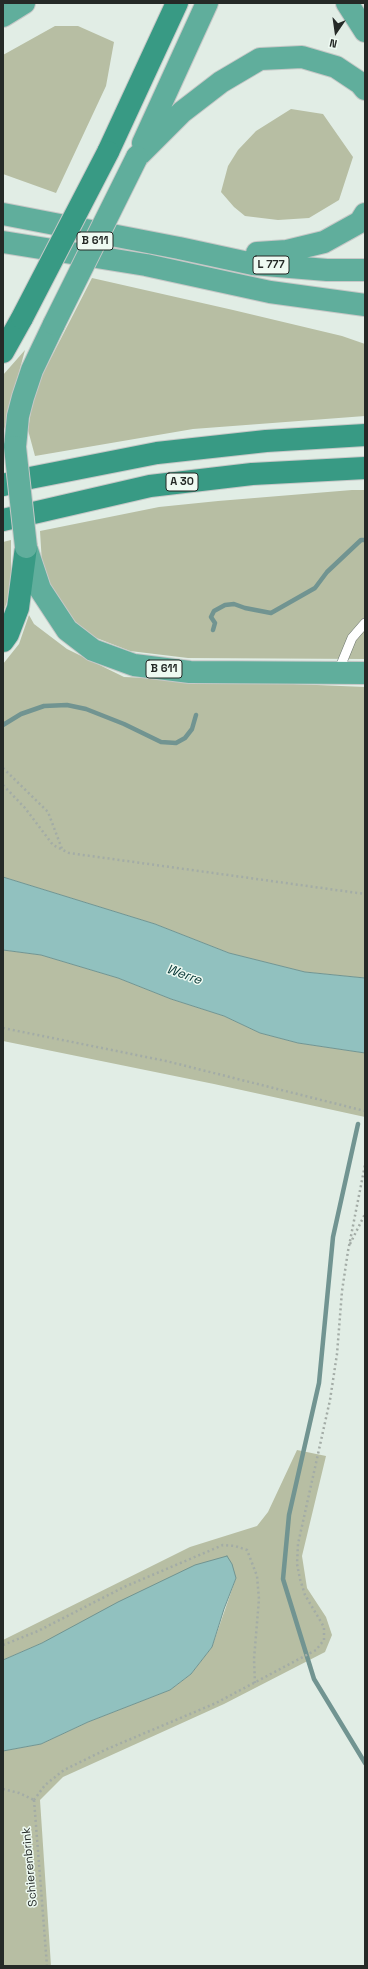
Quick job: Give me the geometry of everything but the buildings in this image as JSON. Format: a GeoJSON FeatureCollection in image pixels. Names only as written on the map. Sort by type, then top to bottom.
{"type":"FeatureCollection","features":[{"type":"Feature","properties":{"kind":"highway"},"geometry":{"type":"LineString","coordinates":[[3,16],[24,3]]}},
{"type":"Feature","properties":{"kind":"highway"},"geometry":{"type":"LineString","coordinates":[[3,352],[108,152],[177,3]]}},
{"type":"Feature","properties":{"kind":"highway","name":"B 611"},"geometry":{"type":"LineString","coordinates":[[207,3],[137,157],[32,370],[23,397],[18,416],[15,447],[26,547],[40,589],[67,630],[93,650],[134,665],[190,672],[365,673]]}},
{"type":"Feature","properties":{"kind":"highway"},"geometry":{"type":"LineString","coordinates":[[347,3],[365,31]]}},
{"type":"Feature","properties":{"kind":"highway"},"geometry":{"type":"LineString","coordinates":[[137,157],[182,112],[221,82],[260,59],[302,56],[336,67],[360,83],[365,89]]}},
{"type":"Feature","properties":{"kind":"highway","name":"L 777"},"geometry":{"type":"LineString","coordinates":[[3,214],[253,264],[327,270],[365,270]]}},
{"type":"Feature","properties":{"kind":"highway"},"geometry":{"type":"LineString","coordinates":[[179,248],[230,253],[287,251],[324,242],[360,222],[365,214]]}},
{"type":"Feature","properties":{"kind":"highway","name":"L 777"},"geometry":{"type":"LineString","coordinates":[[3,242],[146,265],[270,292],[365,305]]}},
{"type":"Feature","properties":{"kind":"highway"},"geometry":{"type":"LineString","coordinates":[[3,340],[22,318]]}},
{"type":"Feature","properties":{"kind":"highway"},"geometry":{"type":"LineString","coordinates":[[3,485],[30,478],[157,453],[266,441],[365,435]]}},
{"type":"Feature","properties":{"kind":"highway","name":"A 30"},"geometry":{"type":"LineString","coordinates":[[3,520],[150,486],[252,474],[365,468]]}},
{"type":"Feature","properties":{"kind":"highway"},"geometry":{"type":"LineString","coordinates":[[3,641],[8,634],[18,608],[26,547]]}},
{"type":"Feature","properties":{"kind":"lane"},"geometry":{"type":"LineString","coordinates":[[338,672],[352,638],[365,623]]}},
{"type":"Feature","properties":{"kind":"path"},"geometry":{"type":"LineString","coordinates":[[3,768],[48,812],[63,850]]}},
{"type":"Feature","properties":{"kind":"path"},"geometry":{"type":"LineString","coordinates":[[3,784],[25,808],[53,845],[69,852],[365,894]]}},
{"type":"Feature","properties":{"kind":"path"},"geometry":{"type":"LineString","coordinates":[[3,1028],[166,1061],[365,1111]]}},
{"type":"Feature","properties":{"kind":"path"},"geometry":{"type":"LineString","coordinates":[[3,1789],[19,1792],[34,1800],[44,1784],[64,1770],[107,1749],[216,1703],[316,1650],[324,1640],[324,1627],[305,1595],[300,1579],[297,1564],[298,1544],[330,1400],[348,1251],[365,1165]]}},
{"type":"Feature","properties":{"kind":"path"},"geometry":{"type":"LineString","coordinates":[[348,1251],[357,1228],[365,1214]]}},
{"type":"Feature","properties":{"kind":"path"},"geometry":{"type":"LineString","coordinates":[[3,1645],[38,1631],[124,1587],[223,1545],[235,1546],[247,1550],[258,1576],[259,1599],[254,1659],[255,1683]]}},
{"type":"Feature","properties":{"kind":"path","name":"Schierenbrink"},"geometry":{"type":"LineString","coordinates":[[34,1800],[47,1966]]}},
{"type":"Feature","properties":{"kind":"green space"},"geometry":{"type":"Polygon","coordinates":[[[55,26],[78,26],[114,42],[106,86],[56,193],[3,174],[3,55],[55,26]]]}},
{"type":"Feature","properties":{"kind":"green space"},"geometry":{"type":"Polygon","coordinates":[[[291,109],[323,114],[353,157],[339,200],[309,218],[278,220],[245,216],[234,207],[221,192],[228,166],[238,150],[256,131],[291,109]]]}},
{"type":"Feature","properties":{"kind":"green space"},"geometry":{"type":"Polygon","coordinates":[[[92,278],[342,336],[365,344],[365,416],[193,429],[35,456],[28,430],[34,391],[92,278]]]}},
{"type":"Feature","properties":{"kind":"green space"},"geometry":{"type":"Polygon","coordinates":[[[25,350],[11,402],[3,435],[3,375],[25,350]]]}},
{"type":"Feature","properties":{"kind":"green space"},"geometry":{"type":"Polygon","coordinates":[[[365,490],[365,659],[188,658],[130,651],[94,637],[62,611],[43,580],[40,531],[159,507],[365,490]]]}},
{"type":"Feature","properties":{"kind":"green space"},"geometry":{"type":"Polygon","coordinates":[[[11,540],[11,591],[3,613],[3,542],[11,540]]]}},
{"type":"Feature","properties":{"kind":"green space"},"geometry":{"type":"Polygon","coordinates":[[[29,615],[34,624],[67,649],[124,677],[365,687],[365,978],[305,972],[229,953],[155,924],[3,877],[3,664],[19,644],[29,615]]]}},
{"type":"Feature","properties":{"kind":"green space"},"geometry":{"type":"Polygon","coordinates":[[[3,950],[41,955],[118,978],[171,999],[224,1016],[260,1033],[298,1043],[365,1053],[365,1117],[214,1084],[3,1041],[3,950]]]}},
{"type":"Feature","properties":{"kind":"green space"},"geometry":{"type":"Polygon","coordinates":[[[297,1450],[326,1456],[302,1556],[307,1588],[326,1617],[332,1635],[325,1652],[224,1704],[63,1777],[40,1800],[51,1966],[3,1966],[3,1751],[41,1744],[88,1722],[170,1690],[191,1674],[212,1647],[236,1578],[42,1643],[3,1660],[3,1640],[190,1547],[257,1526],[268,1512],[297,1450]]]}},
{"type":"Feature","properties":{"kind":"water","name":"Werre"},"geometry":{"type":"Polygon","coordinates":[[[3,877],[155,924],[229,953],[305,972],[365,978],[365,1053],[298,1043],[260,1033],[224,1016],[171,999],[118,978],[41,955],[3,950],[3,877]]]}},
{"type":"Feature","properties":{"kind":"water"},"geometry":{"type":"Polygon","coordinates":[[[227,1556],[232,1564],[236,1578],[212,1647],[191,1674],[170,1690],[88,1722],[41,1744],[3,1751],[3,1660],[42,1643],[118,1602],[195,1565],[227,1556]]]}},
{"type":"Feature","properties":{"kind":"waterway"},"geometry":{"type":"LineString","coordinates":[[213,630],[215,623],[211,617],[214,611],[225,605],[234,604],[245,608],[271,613],[315,588],[327,572],[361,540],[365,540]]}},
{"type":"Feature","properties":{"kind":"waterway"},"geometry":{"type":"LineString","coordinates":[[3,725],[21,714],[44,706],[67,705],[86,709],[124,724],[161,742],[176,743],[185,738],[192,729],[196,715]]}},
{"type":"Feature","properties":{"kind":"waterway"},"geometry":{"type":"LineString","coordinates":[[358,1124],[333,1237],[319,1383],[289,1515],[283,1579],[314,1679],[365,1763]]}}]}
